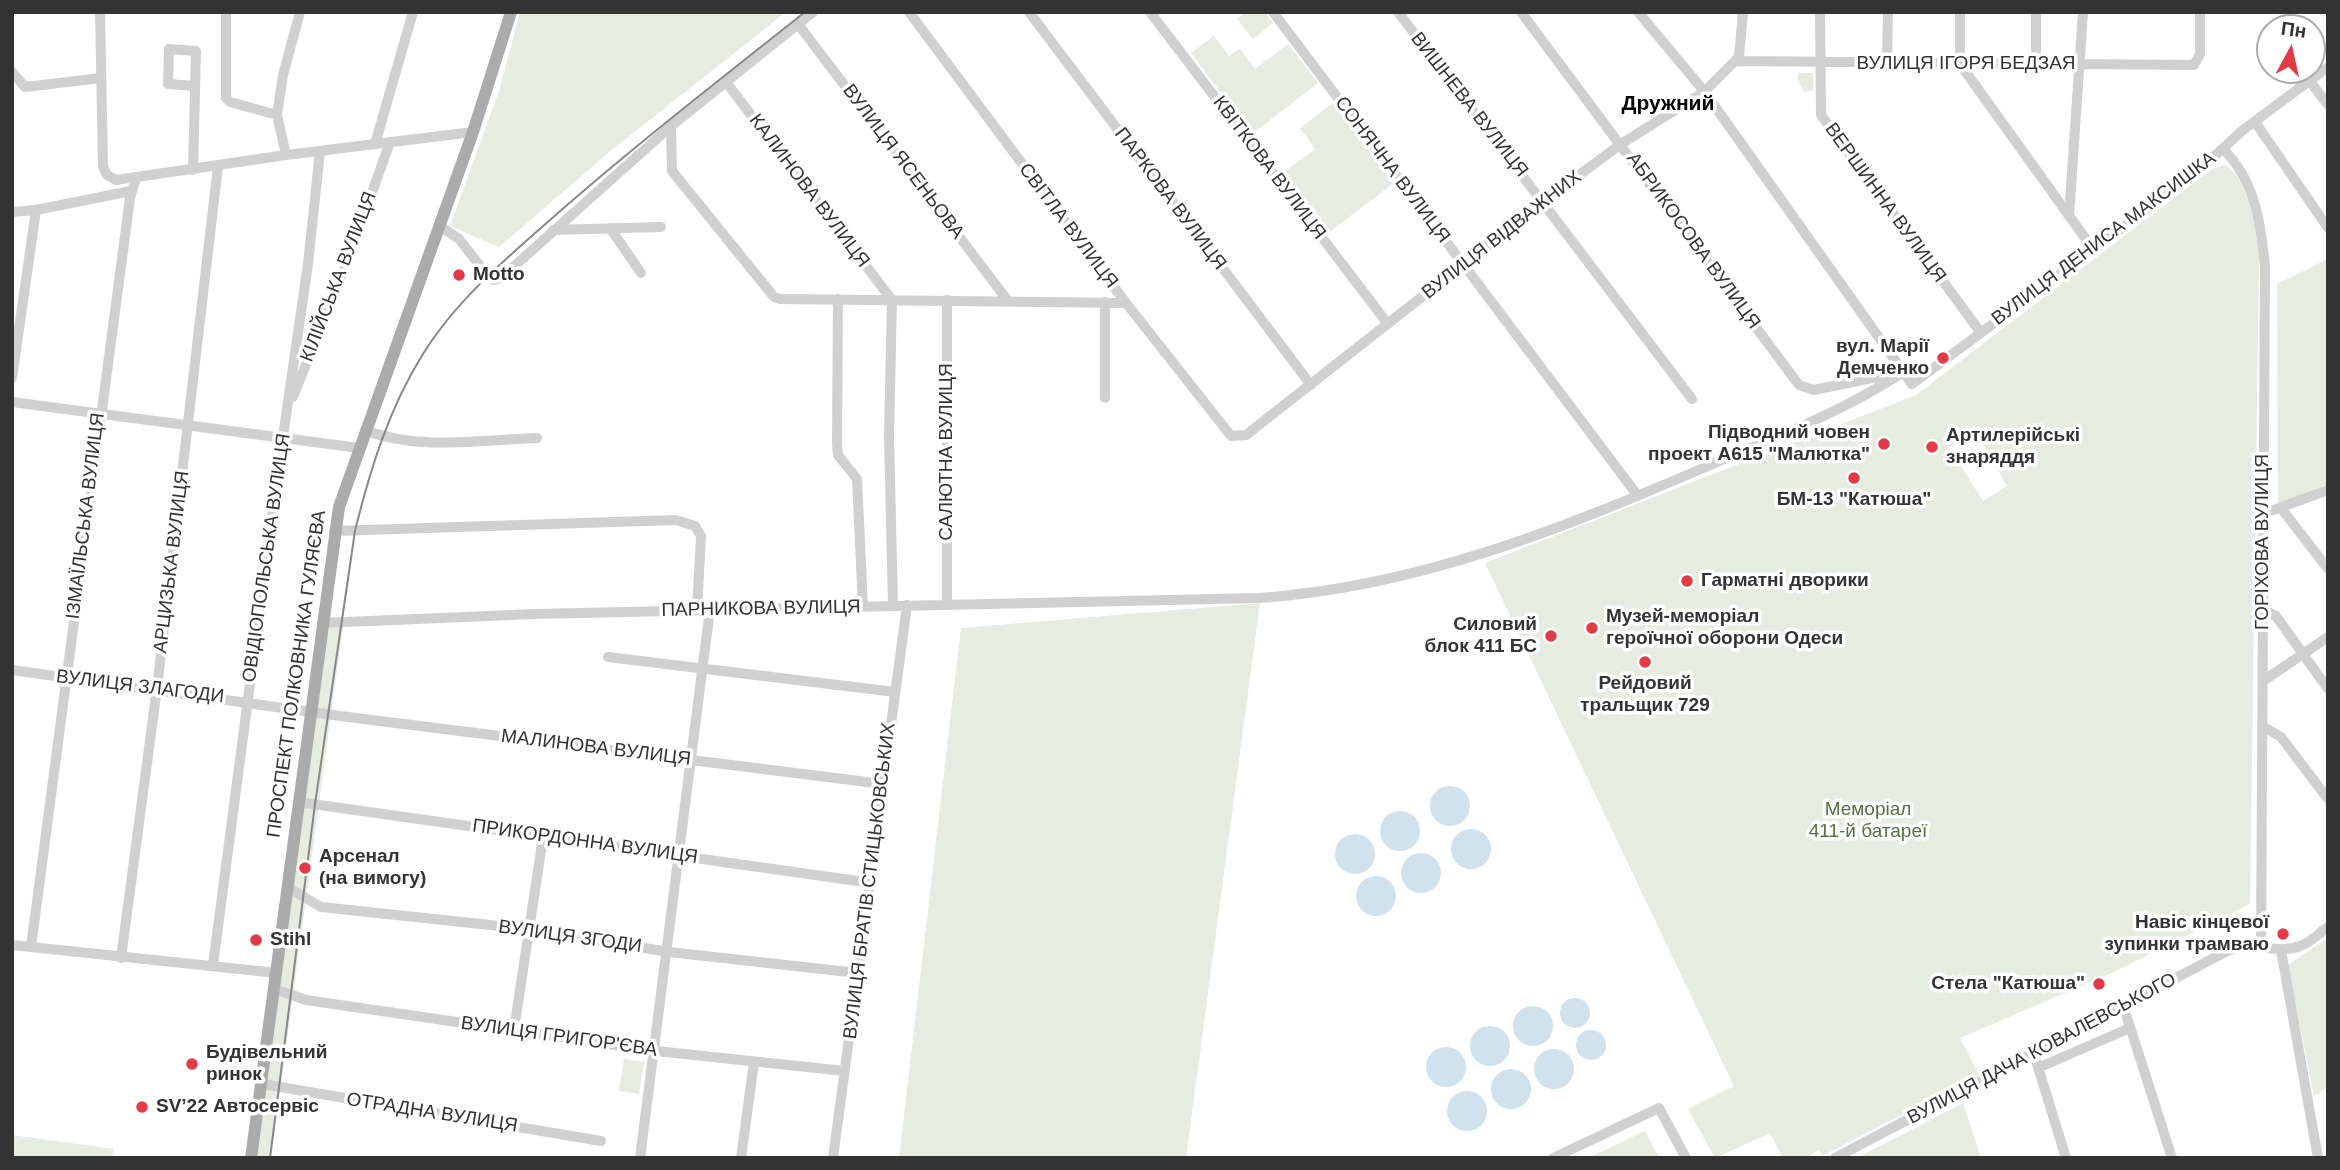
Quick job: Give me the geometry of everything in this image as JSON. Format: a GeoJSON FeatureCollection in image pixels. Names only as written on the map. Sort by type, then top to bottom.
{"type":"FeatureCollection","features":[{"type":"Feature","properties":{"kind":"main road","name":"ПРОСПЕКТ ПОЛКОВНИКА ГУЛЯЄВА"},"geometry":{"type":"LineString","coordinates":[[251,1158],[334,531],[365,430],[473,132],[511,12]]}},
{"type":"Feature","properties":{"kind":"street"},"geometry":{"type":"LineString","coordinates":[[100,12],[103,167],[107,175],[116,180],[286,155],[473,132]]}},
{"type":"Feature","properties":{"kind":"street"},"geometry":{"type":"LineString","coordinates":[[226,12],[226,98],[230,102],[277,115]]}},
{"type":"Feature","properties":{"kind":"street"},"geometry":{"type":"LineString","coordinates":[[286,155],[277,115],[283,75],[300,12]]}},
{"type":"Feature","properties":{"kind":"street"},"geometry":{"type":"LineString","coordinates":[[375,144],[413,12]]}},
{"type":"Feature","properties":{"kind":"street"},"geometry":{"type":"LineString","coordinates":[[440,226],[459,239],[494,280],[671,126],[813,12]]}},
{"type":"Feature","properties":{"kind":"street","name":"СВІТЛА ВУЛИЦЯ"},"geometry":{"type":"LineString","coordinates":[[909,12],[1126,303],[1231,436]]}},
{"type":"Feature","properties":{"kind":"street","name":"ПАРКОВА ВУЛИЦЯ"},"geometry":{"type":"LineString","coordinates":[[1029,12],[1311,385]]}},
{"type":"Feature","properties":{"kind":"street","name":"КВІТКОВА ВУЛИЦЯ"},"geometry":{"type":"LineString","coordinates":[[1150,12],[1388,324]]}},
{"type":"Feature","properties":{"kind":"street","name":"СОНЯЧНА ВУЛИЦЯ"},"geometry":{"type":"LineString","coordinates":[[1273,12],[1639,496]]}},
{"type":"Feature","properties":{"kind":"street","name":"ВИШНЕВА ВУЛИЦЯ"},"geometry":{"type":"LineString","coordinates":[[1398,12],[1692,399]]}},
{"type":"Feature","properties":{"kind":"street","name":"АБРИКОСОВА ВУЛИЦЯ"},"geometry":{"type":"LineString","coordinates":[[1521,12],[1804,389],[1814,390],[1903,372]]}},
{"type":"Feature","properties":{"kind":"street"},"geometry":{"type":"LineString","coordinates":[[1638,12],[1704,92],[1903,372],[1868,395],[1817,419],[1639,496]]}},
{"type":"Feature","properties":{"kind":"street"},"geometry":{"type":"LineString","coordinates":[[1736,61],[1741,51],[1743,12]]}},
{"type":"Feature","properties":{"kind":"street","name":"ВЕРШИННА ВУЛИЦЯ"},"geometry":{"type":"LineString","coordinates":[[1820,12],[1821,115],[1980,333]]}},
{"type":"Feature","properties":{"kind":"street"},"geometry":{"type":"LineString","coordinates":[[1887,63],[1888,12]]}},
{"type":"Feature","properties":{"kind":"street"},"geometry":{"type":"LineString","coordinates":[[1961,12],[1961,64],[2093,249]]}},
{"type":"Feature","properties":{"kind":"street"},"geometry":{"type":"LineString","coordinates":[[2036,12],[2036,65]]}},
{"type":"Feature","properties":{"kind":"street"},"geometry":{"type":"LineString","coordinates":[[2069,216],[2083,12]]}},
{"type":"Feature","properties":{"kind":"street","name":"ВУЛИЦЯ ІГОРЯ БЕДЗАЯ"},"geometry":{"type":"LineString","coordinates":[[1736,61],[2197,64],[2200,54],[2200,12]]}},
{"type":"Feature","properties":{"kind":"street","name":"ВУЛИЦЯ ЯСЕНЬОВА"},"geometry":{"type":"LineString","coordinates":[[798,24],[1008,301]]}},
{"type":"Feature","properties":{"kind":"street"},"geometry":{"type":"LineString","coordinates":[[192,170],[195,86],[195,50],[169,49],[168,84],[195,86]]}},
{"type":"Feature","properties":{"kind":"street","name":"ВУЛИЦЯ ВІДВАЖНИХ"},"geometry":{"type":"LineString","coordinates":[[1231,436],[1246,435],[1544,201],[1621,144],[1704,92],[1736,61]]}},
{"type":"Feature","properties":{"kind":"street"},"geometry":{"type":"LineString","coordinates":[[12,72],[25,87],[59,86],[101,78]]}},
{"type":"Feature","properties":{"kind":"street","name":"КАЛИНОВА ВУЛИЦЯ"},"geometry":{"type":"LineString","coordinates":[[726,82],[892,300]]}},
{"type":"Feature","properties":{"kind":"street","name":"ВУЛИЦЯ ДЕНИСА МАКСИШКА"},"geometry":{"type":"LineString","coordinates":[[1903,372],[1912,384],[2195,174],[2304,84]]}},
{"type":"Feature","properties":{"kind":"street"},"geometry":{"type":"LineString","coordinates":[[2312,84],[2328,104]]}},
{"type":"Feature","properties":{"kind":"street"},"geometry":{"type":"LineString","coordinates":[[2255,122],[2328,228]]}},
{"type":"Feature","properties":{"kind":"street"},"geometry":{"type":"LineString","coordinates":[[671,126],[672,170],[774,297],[788,300],[1126,303]]}},
{"type":"Feature","properties":{"kind":"street","name":"КІЛІЙСЬКА ВУЛИЦЯ"},"geometry":{"type":"LineString","coordinates":[[287,411],[349,257],[390,142]]}},
{"type":"Feature","properties":{"kind":"street","name":"ГОРІХОВА ВУЛИЦЯ"},"geometry":{"type":"LineString","coordinates":[[2223,149],[2246,178],[2263,241],[2261,945]]}},
{"type":"Feature","properties":{"kind":"street","name":"ОВІДІОПОЛЬСЬКА ВУЛИЦЯ"},"geometry":{"type":"LineString","coordinates":[[213,965],[308,264],[320,151]]}},
{"type":"Feature","properties":{"kind":"street","name":"АРЦИЗЬКА ВУЛИЦЯ"},"geometry":{"type":"LineString","coordinates":[[121,958],[158,688],[218,166]]}},
{"type":"Feature","properties":{"kind":"street","name":"ІЗМАЇЛЬСЬКА ВУЛИЦЯ"},"geometry":{"type":"LineString","coordinates":[[31,947],[99,415],[131,191],[136,178]]}},
{"type":"Feature","properties":{"kind":"street"},"geometry":{"type":"LineString","coordinates":[[12,212],[36,210],[131,191]]}},
{"type":"Feature","properties":{"kind":"street"},"geometry":{"type":"LineString","coordinates":[[12,378],[36,210]]}},
{"type":"Feature","properties":{"kind":"street"},"geometry":{"type":"LineString","coordinates":[[552,230],[661,226]]}},
{"type":"Feature","properties":{"kind":"street"},"geometry":{"type":"LineString","coordinates":[[610,228],[641,273]]}},
{"type":"Feature","properties":{"kind":"street"},"geometry":{"type":"LineString","coordinates":[[838,299],[837,444],[838,455],[856,479],[863,607]]}},
{"type":"Feature","properties":{"kind":"street"},"geometry":{"type":"LineString","coordinates":[[892,300],[889,436],[893,606]]}},
{"type":"Feature","properties":{"kind":"street","name":"САЛЮТНА ВУЛИЦЯ"},"geometry":{"type":"LineString","coordinates":[[947,300],[947,604]]}},
{"type":"Feature","properties":{"kind":"street"},"geometry":{"type":"LineString","coordinates":[[1105,302],[1105,398]]}},
{"type":"Feature","properties":{"kind":"street"},"geometry":{"type":"LineString","coordinates":[[12,402],[359,448]]}},
{"type":"Feature","properties":{"kind":"street"},"geometry":{"type":"LineString","coordinates":[[365,430],[382,437],[411,442],[537,438]]}},
{"type":"Feature","properties":{"kind":"street"},"geometry":{"type":"LineString","coordinates":[[2262,514],[2328,490]]}},
{"type":"Feature","properties":{"kind":"street","name":"ПАРНИКОВА ВУЛИЦЯ"},"geometry":{"type":"LineString","coordinates":[[322,624],[697,610],[947,604],[970,607],[1267,597],[1353,587],[1484,554],[1639,496]]}},
{"type":"Feature","properties":{"kind":"street"},"geometry":{"type":"LineString","coordinates":[[2281,508],[2328,569]]}},
{"type":"Feature","properties":{"kind":"street"},"geometry":{"type":"LineString","coordinates":[[334,531],[676,520],[695,526],[701,536],[697,610]]}},
{"type":"Feature","properties":{"kind":"street","name":"ВУЛИЦЯ БРАТІВ СТИЦЬКОВСЬКИХ"},"geometry":{"type":"LineString","coordinates":[[834,1158],[907,605]]}},
{"type":"Feature","properties":{"kind":"street"},"geometry":{"type":"LineString","coordinates":[[2262,609],[2276,616],[2328,689]]}},
{"type":"Feature","properties":{"kind":"street"},"geometry":{"type":"LineString","coordinates":[[640,1158],[669,952],[710,610]]}},
{"type":"Feature","properties":{"kind":"street"},"geometry":{"type":"LineString","coordinates":[[2263,681],[2328,636]]}},
{"type":"Feature","properties":{"kind":"street"},"geometry":{"type":"LineString","coordinates":[[608,657],[895,692]]}},
{"type":"Feature","properties":{"kind":"street","name":"ВУЛИЦЯ ЗЛАГОДИ"},"geometry":{"type":"LineString","coordinates":[[12,670],[310,711]]}},
{"type":"Feature","properties":{"kind":"street","name":"МАЛИНОВА ВУЛИЦЯ"},"geometry":{"type":"LineString","coordinates":[[310,711],[883,784]]}},
{"type":"Feature","properties":{"kind":"street"},"geometry":{"type":"LineString","coordinates":[[2262,726],[2281,737],[2328,799]]}},
{"type":"Feature","properties":{"kind":"street","name":"ПРИКОРДОННА ВУЛИЦЯ"},"geometry":{"type":"LineString","coordinates":[[298,802],[872,883]]}},
{"type":"Feature","properties":{"kind":"street"},"geometry":{"type":"LineString","coordinates":[[514,1030],[543,837]]}},
{"type":"Feature","properties":{"kind":"street","name":"ВУЛИЦЯ ЗГОДИ"},"geometry":{"type":"LineString","coordinates":[[287,887],[321,907],[528,929],[669,952],[858,973]]}},
{"type":"Feature","properties":{"kind":"street"},"geometry":{"type":"LineString","coordinates":[[2318,1158],[2281,950],[2302,946],[2328,928]]}},
{"type":"Feature","properties":{"kind":"street"},"geometry":{"type":"LineString","coordinates":[[12,945],[277,973]]}},
{"type":"Feature","properties":{"kind":"street","name":"ВУЛИЦЯ ДАЧА КОВАЛЕВСЬКОГО"},"geometry":{"type":"LineString","coordinates":[[1835,1158],[2230,950],[2261,945],[2281,950]]}},
{"type":"Feature","properties":{"kind":"street","name":"ВУЛИЦЯ ГРИГОР'ЄВА"},"geometry":{"type":"LineString","coordinates":[[275,989],[292,992],[306,1000],[656,1051],[845,1071]]}},
{"type":"Feature","properties":{"kind":"street"},"geometry":{"type":"LineString","coordinates":[[2123,1005],[2172,1158]]}},
{"type":"Feature","properties":{"kind":"street"},"geometry":{"type":"LineString","coordinates":[[2040,1067],[2130,1028]]}},
{"type":"Feature","properties":{"kind":"street"},"geometry":{"type":"LineString","coordinates":[[2034,1054],[2066,1158]]}},
{"type":"Feature","properties":{"kind":"street"},"geometry":{"type":"LineString","coordinates":[[741,1158],[754,1062]]}},
{"type":"Feature","properties":{"kind":"street","name":"ОТРАДНА ВУЛИЦЯ"},"geometry":{"type":"LineString","coordinates":[[262,1084],[601,1141]]}},
{"type":"Feature","properties":{"kind":"street"},"geometry":{"type":"LineString","coordinates":[[1553,1158],[1659,1108],[1686,1158]]}},
{"type":"Feature","properties":{"kind":"green space"},"geometry":{"type":"Polygon","coordinates":[[[520,12],[786,12],[608,153],[499,247],[450,226],[500,88],[520,12]]]}},
{"type":"Feature","properties":{"kind":"green space"},"geometry":{"type":"Polygon","coordinates":[[[1246,12],[1265,12],[1273,23],[1253,39],[1237,19],[1246,12]]]}},
{"type":"Feature","properties":{"kind":"green space"},"geometry":{"type":"Polygon","coordinates":[[[1214,36],[1229,56],[1240,49],[1255,69],[1288,44],[1318,83],[1252,134],[1191,53],[1214,36]]]}},
{"type":"Feature","properties":{"kind":"green space"},"geometry":{"type":"Polygon","coordinates":[[[1798,73],[1813,73],[1813,90],[1805,92],[1798,80],[1798,73]]]}},
{"type":"Feature","properties":{"kind":"green space"},"geometry":{"type":"Polygon","coordinates":[[[1333,103],[1394,183],[1328,233],[1283,173],[1315,149],[1300,128],[1333,103]]]}},
{"type":"Feature","properties":{"kind":"green space","name":"Меморіал 411-й батареї"},"geometry":{"type":"Polygon","coordinates":[[[2224,165],[2232,170],[2238,179],[2249,203],[2259,251],[2250,904],[2116,971],[1960,1038],[1979,1075],[1822,1156],[1819,1150],[1805,1158],[1783,1158],[1770,1133],[1715,1158],[1688,1109],[1734,1086],[1485,563],[1916,395],[2212,169],[2224,165]],[[1970,435],[1949,447],[1983,501],[2007,486],[1981,440],[1970,435]]]}},
{"type":"Feature","properties":{"kind":"green space"},"geometry":{"type":"Polygon","coordinates":[[[2328,259],[2328,484],[2278,504],[2277,284],[2328,259]]]}},
{"type":"Feature","properties":{"kind":"green space"},"geometry":{"type":"Polygon","coordinates":[[[1260,603],[1186,1158],[899,1158],[961,628],[1260,603]]]}},
{"type":"Feature","properties":{"kind":"green space"},"geometry":{"type":"Polygon","coordinates":[[[343,626],[271,1158],[255,1158],[324,627],[343,626]]]}},
{"type":"Feature","properties":{"kind":"green space"},"geometry":{"type":"Polygon","coordinates":[[[2328,938],[2328,1087],[2314,1096],[2288,965],[2328,938]]]}},
{"type":"Feature","properties":{"kind":"green space"},"geometry":{"type":"Polygon","coordinates":[[[624,1059],[644,1062],[639,1094],[619,1091],[624,1059]]]}},
{"type":"Feature","properties":{"kind":"green space"},"geometry":{"type":"Polygon","coordinates":[[[1963,1103],[1981,1158],[1857,1158],[1963,1103]]]}},
{"type":"Feature","properties":{"kind":"green space"},"geometry":{"type":"Polygon","coordinates":[[[1645,1131],[1659,1158],[1588,1158],[1645,1131]]]}},
{"type":"Feature","properties":{"kind":"green space"},"geometry":{"type":"Polygon","coordinates":[[[12,1135],[114,1149],[112,1158],[12,1158],[12,1135]]]}},
{"type":"Feature","properties":{"kind":"water"},"geometry":{"type":"Polygon","coordinates":[[[1450,786],[1458,787],[1464,792],[1469,798],[1469,814],[1464,820],[1458,825],[1450,826],[1442,825],[1436,820],[1431,814],[1430,806],[1431,798],[1436,792],[1442,787],[1450,786]]]}},
{"type":"Feature","properties":{"kind":"water"},"geometry":{"type":"Polygon","coordinates":[[[1400,811],[1408,812],[1414,817],[1419,823],[1419,839],[1414,845],[1408,850],[1400,851],[1392,850],[1386,845],[1381,839],[1380,831],[1381,823],[1386,817],[1392,812],[1400,811]]]}},
{"type":"Feature","properties":{"kind":"water"},"geometry":{"type":"Polygon","coordinates":[[[1471,829],[1479,830],[1485,835],[1490,841],[1490,857],[1485,863],[1479,868],[1471,869],[1463,868],[1457,863],[1452,857],[1451,849],[1452,841],[1457,835],[1463,830],[1471,829]]]}},
{"type":"Feature","properties":{"kind":"water"},"geometry":{"type":"Polygon","coordinates":[[[1355,834],[1363,835],[1369,840],[1374,846],[1374,862],[1369,868],[1363,873],[1355,874],[1347,873],[1341,868],[1336,862],[1335,854],[1336,846],[1341,840],[1347,835],[1355,834]]]}},
{"type":"Feature","properties":{"kind":"water"},"geometry":{"type":"Polygon","coordinates":[[[1421,853],[1429,854],[1435,859],[1440,865],[1440,881],[1435,887],[1429,892],[1421,893],[1413,892],[1407,887],[1402,881],[1401,873],[1402,865],[1407,859],[1413,854],[1421,853]]]}},
{"type":"Feature","properties":{"kind":"water"},"geometry":{"type":"Polygon","coordinates":[[[1376,876],[1384,877],[1390,882],[1395,888],[1395,904],[1390,910],[1384,915],[1376,916],[1368,915],[1362,910],[1357,904],[1356,896],[1357,888],[1362,882],[1368,877],[1376,876]]]}},
{"type":"Feature","properties":{"kind":"water"},"geometry":{"type":"Polygon","coordinates":[[[1575,998],[1586,1002],[1590,1013],[1586,1024],[1575,1028],[1564,1024],[1560,1013],[1564,1002],[1575,998]]]}},
{"type":"Feature","properties":{"kind":"water"},"geometry":{"type":"Polygon","coordinates":[[[1533,1006],[1541,1007],[1547,1012],[1552,1018],[1552,1034],[1547,1040],[1541,1045],[1533,1046],[1525,1045],[1519,1040],[1514,1034],[1513,1026],[1514,1018],[1519,1012],[1525,1007],[1533,1006]]]}},
{"type":"Feature","properties":{"kind":"water"},"geometry":{"type":"Polygon","coordinates":[[[1490,1026],[1498,1027],[1504,1032],[1509,1038],[1509,1054],[1504,1060],[1498,1065],[1490,1066],[1482,1065],[1476,1060],[1471,1054],[1470,1046],[1471,1038],[1476,1032],[1482,1027],[1490,1026]]]}},
{"type":"Feature","properties":{"kind":"water"},"geometry":{"type":"Polygon","coordinates":[[[1591,1030],[1602,1034],[1606,1045],[1602,1056],[1591,1060],[1580,1056],[1576,1045],[1580,1034],[1591,1030]]]}},
{"type":"Feature","properties":{"kind":"water"},"geometry":{"type":"Polygon","coordinates":[[[1446,1047],[1454,1048],[1460,1053],[1465,1059],[1465,1075],[1460,1081],[1454,1086],[1446,1087],[1438,1086],[1432,1081],[1427,1075],[1426,1067],[1427,1059],[1432,1053],[1438,1048],[1446,1047]]]}},
{"type":"Feature","properties":{"kind":"water"},"geometry":{"type":"Polygon","coordinates":[[[1554,1049],[1562,1050],[1568,1055],[1573,1061],[1573,1077],[1568,1083],[1562,1088],[1554,1089],[1546,1088],[1540,1083],[1535,1077],[1534,1069],[1535,1061],[1540,1055],[1546,1050],[1554,1049]]]}},
{"type":"Feature","properties":{"kind":"water"},"geometry":{"type":"Polygon","coordinates":[[[1511,1069],[1519,1070],[1525,1075],[1530,1081],[1530,1097],[1525,1103],[1519,1108],[1511,1109],[1503,1108],[1497,1103],[1492,1097],[1491,1089],[1492,1081],[1497,1075],[1503,1070],[1511,1069]]]}},
{"type":"Feature","properties":{"kind":"water"},"geometry":{"type":"Polygon","coordinates":[[[1467,1091],[1475,1092],[1481,1097],[1486,1103],[1486,1119],[1481,1125],[1475,1130],[1467,1131],[1459,1130],[1453,1125],[1448,1119],[1447,1111],[1448,1103],[1453,1097],[1459,1092],[1467,1091]]]}},
{"type":"Feature","properties":{"kind":"tram line"},"geometry":{"type":"LineString","coordinates":[[270,1158],[315,804],[355,531],[374,462],[400,396],[437,334],[468,296],[503,262],[619,161],[805,12]]}},
{"type":"Feature","properties":{"kind":"place","name":"Motto"},"geometry":{"type":"Point","coordinates":[459,275]}},
{"type":"Feature","properties":{"kind":"place","name":"вул. Марії Демченко"},"geometry":{"type":"Point","coordinates":[1943,358]}},
{"type":"Feature","properties":{"kind":"place","name":"Підводний човен проект А615 \"Малютка\""},"geometry":{"type":"Point","coordinates":[1884,444]}},
{"type":"Feature","properties":{"kind":"place","name":"Артилерійські знаряддя"},"geometry":{"type":"Point","coordinates":[1932,447]}},
{"type":"Feature","properties":{"kind":"place","name":"БМ-13 \"Катюша\""},"geometry":{"type":"Point","coordinates":[1854,478]}},
{"type":"Feature","properties":{"kind":"place","name":"Гарматні дворики"},"geometry":{"type":"Point","coordinates":[1687,581]}},
{"type":"Feature","properties":{"kind":"place","name":"Музей-меморіал героїчної оборони Одеси"},"geometry":{"type":"Point","coordinates":[1592,628]}},
{"type":"Feature","properties":{"kind":"place","name":"Силовий блок 411 БС"},"geometry":{"type":"Point","coordinates":[1551,636]}},
{"type":"Feature","properties":{"kind":"place","name":"Рейдовий тральщик 729"},"geometry":{"type":"Point","coordinates":[1645,662]}},
{"type":"Feature","properties":{"kind":"place","name":"Арсенал (на вимогу)"},"geometry":{"type":"Point","coordinates":[305,868]}},
{"type":"Feature","properties":{"kind":"place","name":"Навіс кінцевої зупинки трамваю"},"geometry":{"type":"Point","coordinates":[2283,934]}},
{"type":"Feature","properties":{"kind":"place","name":"Stihl"},"geometry":{"type":"Point","coordinates":[256,940]}},
{"type":"Feature","properties":{"kind":"place","name":"Стела \"Катюша\""},"geometry":{"type":"Point","coordinates":[2099,984]}},
{"type":"Feature","properties":{"kind":"place","name":"Будівельний ринок"},"geometry":{"type":"Point","coordinates":[192,1064]}},
{"type":"Feature","properties":{"kind":"place","name":"SV’22 Автосервіс"},"geometry":{"type":"Point","coordinates":[142,1107]}},
{"type":"Feature","properties":{"kind":"district","name":"Дружний"},"geometry":{"type":"Point","coordinates":[1668,104]}}]}
